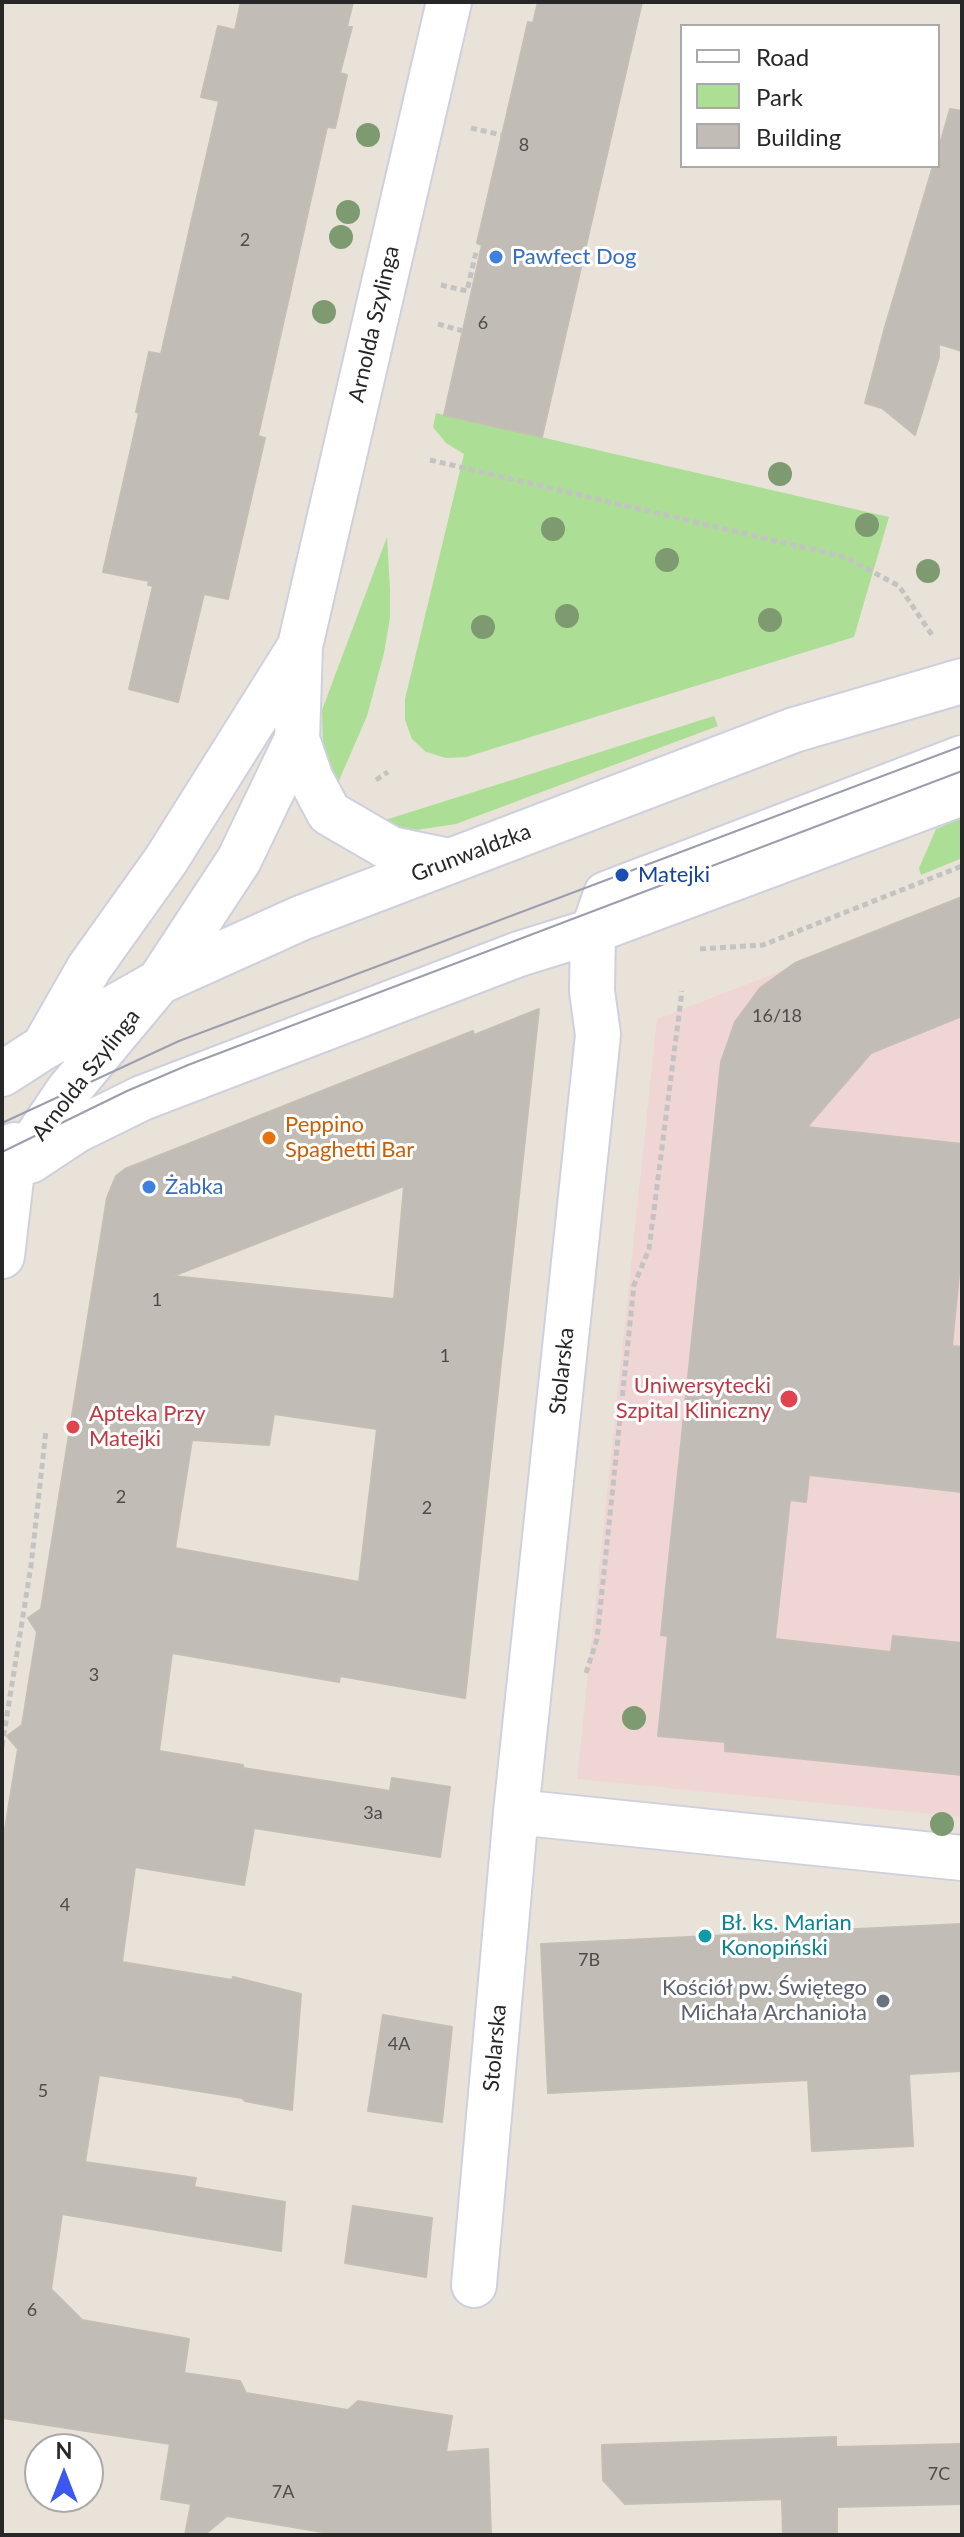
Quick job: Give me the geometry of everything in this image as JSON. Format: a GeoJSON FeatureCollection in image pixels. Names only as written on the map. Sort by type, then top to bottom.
{"type":"FeatureCollection","features":[{"type":"Feature","properties":{"kind":"street","name":"Arnolda Szylinga"},"geometry":{"type":"LineString","coordinates":[[7,1178],[68,1091],[159,982],[239,860],[297,739],[300,646],[449,2]]}},
{"type":"Feature","properties":{"kind":"street","name":"Arnolda Szylinga"},"geometry":{"type":"LineString","coordinates":[[7,1178],[44,1047],[89,968],[181,838],[300,646]]}},
{"type":"Feature","properties":{"kind":"street","name":"Grunwaldzka"},"geometry":{"type":"LineString","coordinates":[[2,1074],[159,982],[301,918],[794,730],[962,681]]}},
{"type":"Feature","properties":{"kind":"street"},"geometry":{"type":"LineString","coordinates":[[297,739],[311,779],[329,813],[391,849],[449,861]]}},
{"type":"Feature","properties":{"kind":"street"},"geometry":{"type":"LineString","coordinates":[[593,931],[606,894],[962,758]]}},
{"type":"Feature","properties":{"kind":"street"},"geometry":{"type":"LineString","coordinates":[[2,1256],[7,1178],[77,1130],[142,1098],[519,954],[593,931],[962,793]]}},
{"type":"Feature","properties":{"kind":"street","name":"Stolarska"},"geometry":{"type":"LineString","coordinates":[[474,2285],[516,1812],[598,1035],[592,991],[593,931]]}},
{"type":"Feature","properties":{"kind":"street"},"geometry":{"type":"LineString","coordinates":[[516,1812],[962,1858]]}},
{"type":"Feature","properties":{"kind":"path"},"geometry":{"type":"LineString","coordinates":[[469,128],[502,135]]}},
{"type":"Feature","properties":{"kind":"path"},"geometry":{"type":"LineString","coordinates":[[441,285],[467,291],[476,252],[480,253]]}},
{"type":"Feature","properties":{"kind":"path"},"geometry":{"type":"LineString","coordinates":[[438,324],[463,331]]}},
{"type":"Feature","properties":{"kind":"path"},"geometry":{"type":"LineString","coordinates":[[430,460],[845,557],[899,586],[937,642]]}},
{"type":"Feature","properties":{"kind":"path"},"geometry":{"type":"LineString","coordinates":[[696,950],[763,945],[962,866]]}},
{"type":"Feature","properties":{"kind":"path"},"geometry":{"type":"LineString","coordinates":[[583,1681],[597,1639],[634,1285],[649,1249],[682,991]]}},
{"type":"Feature","properties":{"kind":"path"},"geometry":{"type":"LineString","coordinates":[[2,1746],[31,1566],[46,1430]]}},
{"type":"Feature","properties":{"kind":"shaded area","name":"Uniwersytecki Szpital Kliniczny"},"geometry":{"type":"Polygon","coordinates":[[[962,901],[962,1817],[577,1779],[657,1019],[962,901]]]}},
{"type":"Feature","properties":{"kind":"green space"},"geometry":{"type":"Polygon","coordinates":[[[436,413],[889,517],[854,637],[466,757],[446,758],[426,752],[412,739],[405,720],[405,699],[464,454],[446,443],[433,427],[436,413]]]}},
{"type":"Feature","properties":{"kind":"green space"},"geometry":{"type":"Polygon","coordinates":[[[387,537],[390,618],[384,653],[367,716],[337,785],[323,748],[322,710],[387,537]]]}},
{"type":"Feature","properties":{"kind":"green space"},"geometry":{"type":"Polygon","coordinates":[[[714,716],[718,726],[456,824],[416,830],[379,822],[714,716]]]}},
{"type":"Feature","properties":{"kind":"green space"},"geometry":{"type":"Polygon","coordinates":[[[962,818],[962,858],[921,875],[919,868],[936,829],[962,818]]]}},
{"type":"Feature","properties":{"kind":"building"},"geometry":{"type":"Polygon","coordinates":[[[241,2],[353,2],[347,27],[352,27],[340,73],[347,75],[335,128],[327,127],[258,436],[265,438],[228,599],[204,594],[178,702],[129,689],[153,586],[148,585],[149,581],[103,572],[139,413],[136,412],[149,352],[161,354],[219,101],[201,97],[218,26],[235,30],[241,2]]]}},
{"type":"Feature","properties":{"kind":"building"},"geometry":{"type":"Polygon","coordinates":[[[538,2],[642,2],[542,437],[444,415],[482,245],[477,243],[528,22],[533,23],[538,2]]]}},
{"type":"Feature","properties":{"kind":"building"},"geometry":{"type":"Polygon","coordinates":[[[950,109],[962,111],[962,351],[939,344],[939,357],[915,435],[882,408],[865,403],[932,168],[940,168],[940,144],[950,109]]]}},
{"type":"Feature","properties":{"kind":"building","name":"Uniwersytecki Szpital Kliniczny"},"geometry":{"type":"Polygon","coordinates":[[[962,897],[962,1016],[871,1053],[807,1127],[962,1144],[962,1244],[952,1346],[962,1347],[962,1492],[809,1475],[806,1502],[790,1500],[775,1639],[891,1652],[893,1636],[962,1643],[962,1775],[725,1751],[725,1742],[658,1736],[668,1636],[661,1635],[721,1062],[735,1022],[760,988],[795,963],[962,897]]]}},
{"type":"Feature","properties":{"kind":"building"},"geometry":{"type":"Polygon","coordinates":[[[539,1009],[465,1698],[340,1676],[339,1682],[172,1653],[159,1751],[243,1765],[243,1768],[390,1791],[392,1778],[450,1787],[440,1857],[254,1828],[244,1885],[135,1867],[122,1962],[232,1980],[233,1977],[301,1994],[292,2110],[242,2098],[99,2075],[85,2162],[196,2178],[194,2187],[285,2202],[281,2251],[62,2214],[51,2289],[82,2320],[189,2339],[184,2373],[240,2381],[246,2393],[348,2410],[358,2401],[452,2416],[446,2452],[488,2449],[491,2535],[340,2535],[227,2516],[204,2535],[185,2535],[191,2504],[161,2499],[170,2444],[2,2418],[2,1847],[18,1749],[7,1736],[22,1725],[37,1632],[28,1618],[41,1609],[107,1198],[116,1176],[125,1169],[473,1031],[474,1035],[539,1009]],[[404,1186],[173,1276],[394,1299],[404,1186]],[[274,1414],[269,1445],[192,1440],[175,1548],[359,1582],[377,1429],[274,1414]]]}},
{"type":"Feature","properties":{"kind":"building"},"geometry":{"type":"Polygon","coordinates":[[[962,1924],[962,2071],[909,2074],[913,2146],[812,2151],[808,2080],[548,2093],[541,1944],[962,1924]]]}},
{"type":"Feature","properties":{"kind":"building"},"geometry":{"type":"Polygon","coordinates":[[[383,2015],[452,2027],[442,2122],[368,2111],[383,2015]]]}},
{"type":"Feature","properties":{"kind":"building"},"geometry":{"type":"Polygon","coordinates":[[[353,2206],[432,2218],[426,2277],[345,2263],[353,2206]]]}},
{"type":"Feature","properties":{"kind":"building"},"geometry":{"type":"Polygon","coordinates":[[[836,2437],[836,2447],[962,2444],[962,2504],[837,2507],[837,2535],[783,2535],[782,2499],[625,2504],[603,2480],[602,2445],[836,2437]]]}},
{"type":"Feature","properties":{"kind":"tram line"},"geometry":{"type":"LineString","coordinates":[[2,1123],[179,1041],[962,746]]}},
{"type":"Feature","properties":{"kind":"tram line"},"geometry":{"type":"LineString","coordinates":[[2,1152],[188,1065],[962,771]]}},
{"type":"Feature","properties":{"kind":"place","name":"Pawfect Dog"},"geometry":{"type":"Point","coordinates":[496,257]}},
{"type":"Feature","properties":{"kind":"place","name":"Matejki"},"geometry":{"type":"Point","coordinates":[622,875]}},
{"type":"Feature","properties":{"kind":"place","name":"Peppino Spaghetti Bar"},"geometry":{"type":"Point","coordinates":[269,1138]}},
{"type":"Feature","properties":{"kind":"place","name":"Żabka"},"geometry":{"type":"Point","coordinates":[149,1187]}},
{"type":"Feature","properties":{"kind":"place","name":"Uniwersytecki Szpital Kliniczny"},"geometry":{"type":"Point","coordinates":[789,1399]}},
{"type":"Feature","properties":{"kind":"place","name":"Apteka Przy Matejki"},"geometry":{"type":"Point","coordinates":[73,1427]}},
{"type":"Feature","properties":{"kind":"place","name":"Bł. ks. Marian Konopiński"},"geometry":{"type":"Point","coordinates":[705,1936]}},
{"type":"Feature","properties":{"kind":"place","name":"Kościół pw. Świętego Michała Archanioła"},"geometry":{"type":"Point","coordinates":[883,2001]}}]}
